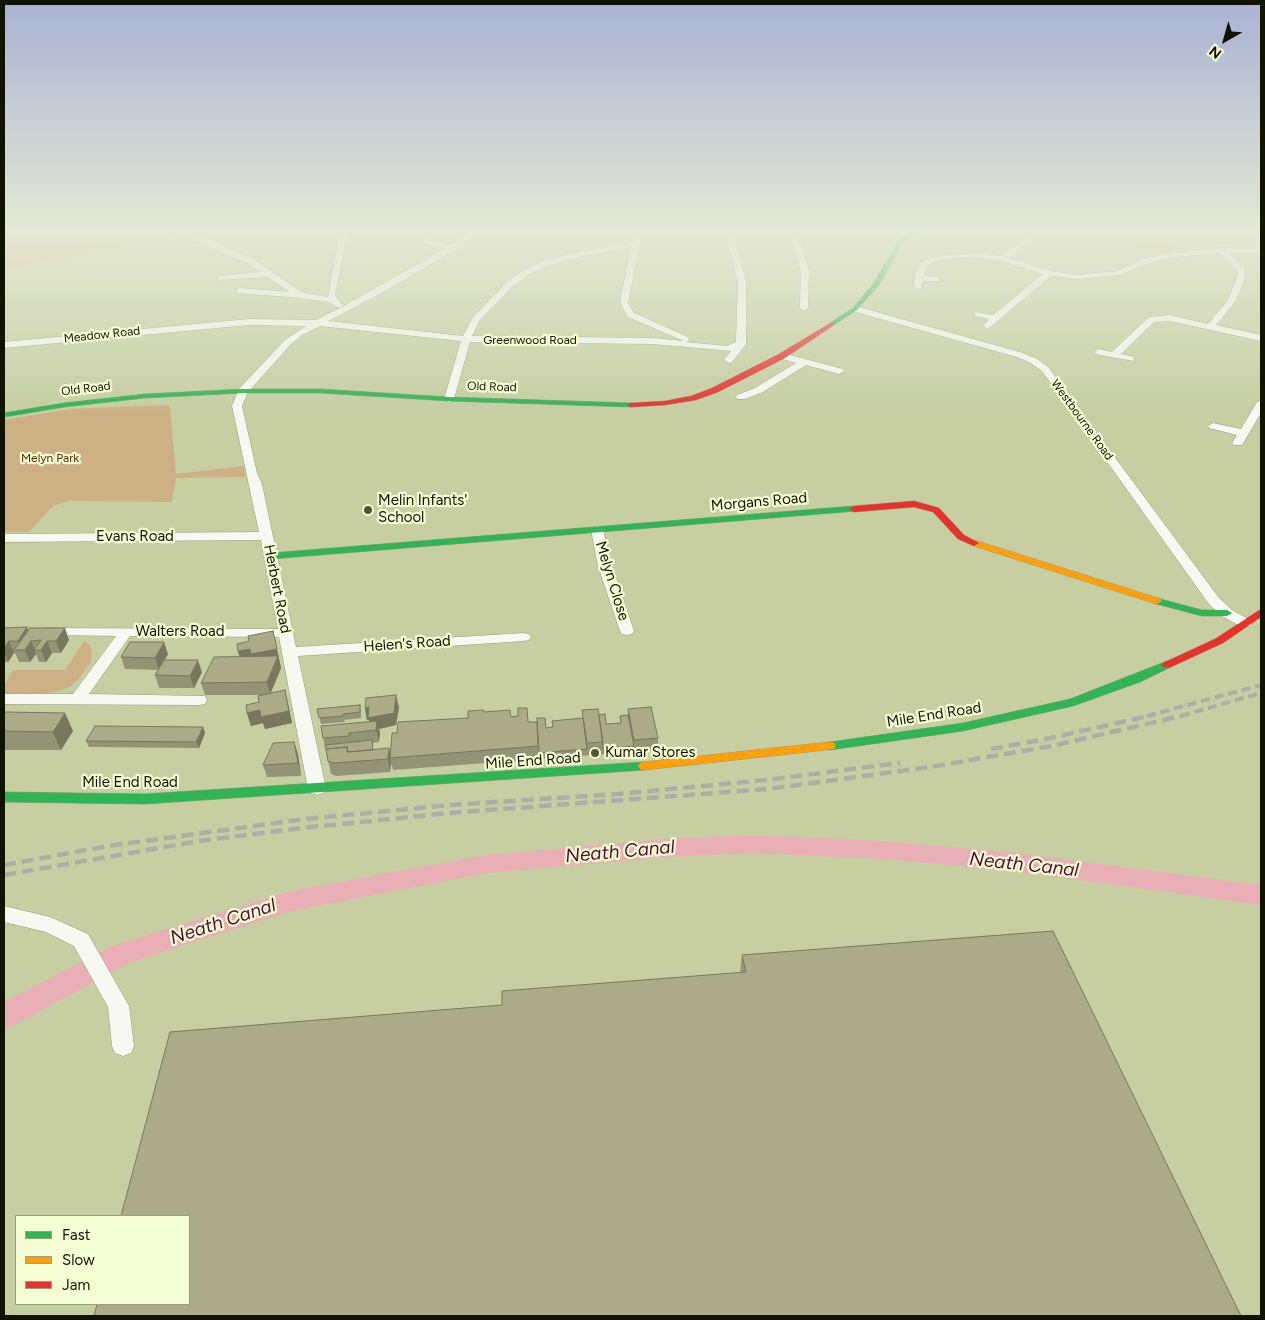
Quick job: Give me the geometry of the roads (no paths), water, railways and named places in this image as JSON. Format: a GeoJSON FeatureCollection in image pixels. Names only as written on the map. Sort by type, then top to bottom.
{"type":"FeatureCollection","features":[{"type":"Feature","properties":{"kind":"street"},"geometry":{"type":"LineString","coordinates":[[249,292],[301,295],[332,300],[346,309]]}},
{"type":"Feature","properties":{"kind":"street"},"geometry":{"type":"LineString","coordinates":[[296,292],[301,295]]}},
{"type":"Feature","properties":{"kind":"street"},"geometry":{"type":"LineString","coordinates":[[331,292],[332,300]]}},
{"type":"Feature","properties":{"kind":"street"},"geometry":{"type":"LineString","coordinates":[[242,391],[288,342],[299,333],[378,292]]}},
{"type":"Feature","properties":{"kind":"street"},"geometry":{"type":"LineString","coordinates":[[449,400],[466,340],[476,319],[503,292]]}},
{"type":"Feature","properties":{"kind":"street"},"geometry":{"type":"LineString","coordinates":[[626,292],[624,303],[631,315],[653,327],[702,345]]}},
{"type":"Feature","properties":{"kind":"street"},"geometry":{"type":"LineString","coordinates":[[729,360],[741,344],[742,292]]}},
{"type":"Feature","properties":{"kind":"street"},"geometry":{"type":"LineString","coordinates":[[804,292],[804,308]]}},
{"type":"Feature","properties":{"kind":"street","name":"Old Road"},"geometry":{"type":"LineString","coordinates":[[4,415],[64,405],[145,396],[242,391],[320,391],[449,400],[631,405],[665,402],[693,398],[715,390],[782,356],[855,309],[870,292]]}},
{"type":"Feature","properties":{"kind":"street"},"geometry":{"type":"LineString","coordinates":[[988,326],[1027,292]]}},
{"type":"Feature","properties":{"kind":"street"},"geometry":{"type":"LineString","coordinates":[[1212,326],[1232,302],[1236,292]]}},
{"type":"Feature","properties":{"kind":"street","name":"Westbourne Road"},"geometry":{"type":"LineString","coordinates":[[855,309],[1020,355],[1034,361],[1045,370],[1214,602],[1245,623]]}},
{"type":"Feature","properties":{"kind":"street"},"geometry":{"type":"LineString","coordinates":[[978,314],[995,318]]}},
{"type":"Feature","properties":{"kind":"street"},"geometry":{"type":"LineString","coordinates":[[1114,355],[1151,320],[1170,318],[1261,338]]}},
{"type":"Feature","properties":{"kind":"street","name":"Meadow Road"},"geometry":{"type":"LineString","coordinates":[[4,345],[223,323],[319,323]]}},
{"type":"Feature","properties":{"kind":"street","name":"Greenwood Road"},"geometry":{"type":"LineString","coordinates":[[319,323],[466,340],[653,340],[727,349],[741,344]]}},
{"type":"Feature","properties":{"kind":"street"},"geometry":{"type":"LineString","coordinates":[[1099,352],[1131,359]]}},
{"type":"Feature","properties":{"kind":"street"},"geometry":{"type":"LineString","coordinates":[[782,356],[839,371]]}},
{"type":"Feature","properties":{"kind":"street"},"geometry":{"type":"LineString","coordinates":[[741,397],[759,390],[803,363]]}},
{"type":"Feature","properties":{"kind":"street","name":"Herbert Road"},"geometry":{"type":"LineString","coordinates":[[242,391],[237,406],[251,473],[256,484],[317,789]]}},
{"type":"Feature","properties":{"kind":"street"},"geometry":{"type":"LineString","coordinates":[[1212,426],[1240,438],[1261,404]]}},
{"type":"Feature","properties":{"kind":"street","name":"Morgans Road"},"geometry":{"type":"LineString","coordinates":[[270,556],[920,505],[936,510],[961,537],[975,544],[1182,609],[1202,613],[1227,612]]}},
{"type":"Feature","properties":{"kind":"street","name":"Melyn Close"},"geometry":{"type":"LineString","coordinates":[[597,530],[605,566],[627,631]]}},
{"type":"Feature","properties":{"kind":"street","name":"Evans Road"},"geometry":{"type":"LineString","coordinates":[[4,538],[266,536]]}},
{"type":"Feature","properties":{"kind":"street","name":"Mile End Road"},"geometry":{"type":"LineString","coordinates":[[4,797],[145,799],[620,769],[823,747],[964,727],[1073,702],[1136,678],[1195,653],[1226,637],[1261,612]]}},
{"type":"Feature","properties":{"kind":"street"},"geometry":{"type":"LineString","coordinates":[[32,631],[126,632]]}},
{"type":"Feature","properties":{"kind":"street","name":"Walters Road"},"geometry":{"type":"LineString","coordinates":[[78,699],[126,632],[286,633]]}},
{"type":"Feature","properties":{"kind":"street","name":"Helen's Road"},"geometry":{"type":"LineString","coordinates":[[289,652],[524,636]]}},
{"type":"Feature","properties":{"kind":"street"},"geometry":{"type":"LineString","coordinates":[[4,699],[199,700]]}},
{"type":"Feature","properties":{"kind":"street"},"geometry":{"type":"LineString","coordinates":[[4,914],[50,925],[82,940],[118,1006],[123,1046]]}},
{"type":"Feature","properties":{"kind":"waterway","name":"Neath Canal"},"geometry":{"type":"LineString","coordinates":[[4,1016],[122,954],[202,928],[291,901],[487,864],[666,848],[753,844],[881,850],[1007,861],[1261,895]]}},
{"type":"Feature","properties":{"kind":"railway"},"geometry":{"type":"LineString","coordinates":[[1147,716],[1261,685]]}},
{"type":"Feature","properties":{"kind":"railway"},"geometry":{"type":"LineString","coordinates":[[1182,716],[1261,693]]}},
{"type":"Feature","properties":{"kind":"railway"},"geometry":{"type":"LineString","coordinates":[[991,749],[1046,739],[1153,715]]}},
{"type":"Feature","properties":{"kind":"railway"},"geometry":{"type":"LineString","coordinates":[[4,875],[199,841],[302,828],[449,813],[768,789],[930,767],[1052,746],[1182,716]]}},
{"type":"Feature","properties":{"kind":"railway"},"geometry":{"type":"LineString","coordinates":[[4,865],[108,846],[305,819],[449,805],[618,794],[766,780],[900,763]]}},
{"type":"Feature","properties":{"kind":"place","name":"Melin Infants' School"},"geometry":{"type":"Point","coordinates":[368,510]}},
{"type":"Feature","properties":{"kind":"place","name":"Kumar Stores"},"geometry":{"type":"Point","coordinates":[595,753]}},
{"type":"Feature","properties":{"kind":"park label","name":"Melyn Park"},"geometry":{"type":"Point","coordinates":[50,458]}}]}
